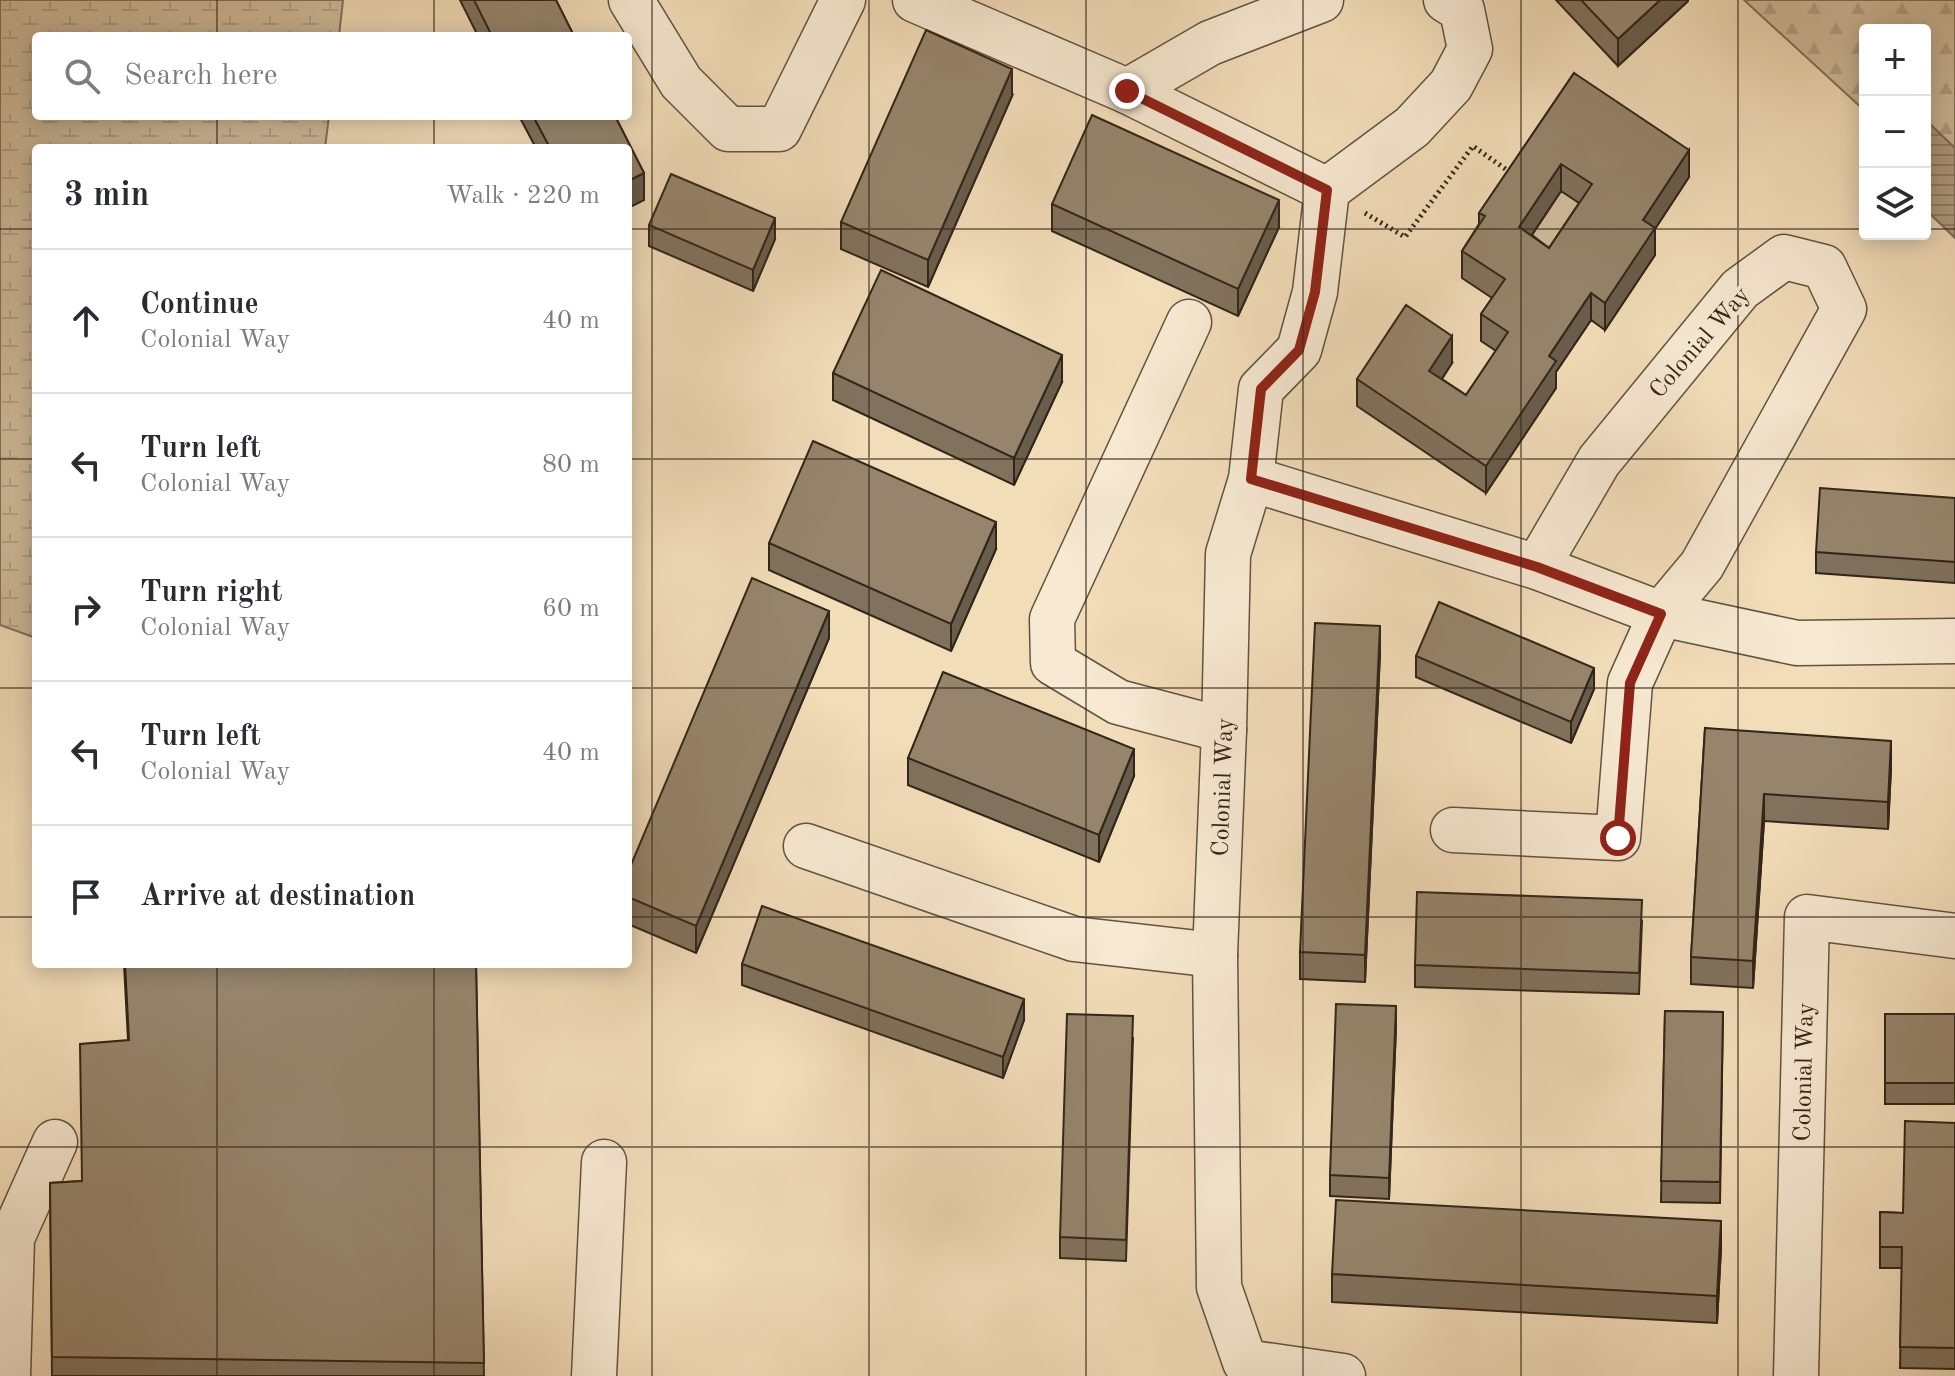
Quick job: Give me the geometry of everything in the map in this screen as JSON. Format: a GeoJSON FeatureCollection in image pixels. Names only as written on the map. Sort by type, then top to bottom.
{"type":"FeatureCollection","features":[{"type":"Feature","properties":{"kind":"street"},"geometry":{"type":"LineString","coordinates":[[631,0],[681,82],[728,129],[779,129],[843,0]]}},
{"type":"Feature","properties":{"kind":"street"},"geometry":{"type":"LineString","coordinates":[[915,0],[1127,91],[1327,190],[1412,127],[1451,85],[1470,49],[1462,10],[1446,0]]}},
{"type":"Feature","properties":{"kind":"street"},"geometry":{"type":"LineString","coordinates":[[1127,91],[1210,43],[1321,0]]}},
{"type":"Feature","properties":{"kind":"street","name":"Colonial Way"},"geometry":{"type":"LineString","coordinates":[[1327,190],[1315,292],[1299,350],[1261,389],[1251,479],[1228,554],[1215,955],[1219,1287],[1245,1362],[1343,1376]]}},
{"type":"Feature","properties":{"kind":"street","name":"Colonial Way"},"geometry":{"type":"LineString","coordinates":[[1453,830],[1618,838],[1630,683],[1661,614],[1702,565],[1844,309],[1824,267],[1784,257],[1740,289],[1599,461],[1537,567]]}},
{"type":"Feature","properties":{"kind":"street"},"geometry":{"type":"LineString","coordinates":[[1189,322],[1052,619],[1053,663],[1118,702],[1224,730]]}},
{"type":"Feature","properties":{"kind":"street"},"geometry":{"type":"LineString","coordinates":[[1251,479],[1537,567],[1661,614],[1797,643],[1955,641]]}},
{"type":"Feature","properties":{"kind":"street"},"geometry":{"type":"LineString","coordinates":[[806,846],[1074,939],[1215,955]]}},
{"type":"Feature","properties":{"kind":"street","name":"Colonial Way"},"geometry":{"type":"LineString","coordinates":[[1796,1376],[1807,917],[1955,936]]}},
{"type":"Feature","properties":{"kind":"street"},"geometry":{"type":"LineString","coordinates":[[8,1376],[12,1238],[55,1142]]}},
{"type":"Feature","properties":{"kind":"street"},"geometry":{"type":"LineString","coordinates":[[594,1376],[604,1162]]}},
{"type":"Feature","properties":{"kind":"path"},"geometry":{"type":"LineString","coordinates":[[1327,190],[1405,237],[1473,146],[1520,179]]}},
{"type":"Feature","properties":{"kind":"green space"},"geometry":{"type":"Polygon","coordinates":[[[0,0],[343,0],[339,32],[32,32],[32,120],[328,120],[326,144],[32,144],[32,637],[0,625],[0,0]]]}},
{"type":"Feature","properties":{"kind":"green space"},"geometry":{"type":"Polygon","coordinates":[[[1744,0],[1955,0],[1955,192],[1931,170],[1931,24],[1859,24],[1859,105],[1744,0]]]}},
{"type":"Feature","properties":{"kind":"green space"},"geometry":{"type":"Polygon","coordinates":[[[1561,191],[1592,211],[1549,275],[1519,254],[1561,191]]]}},
{"type":"Feature","properties":{"kind":"shaded area"},"geometry":{"type":"Polygon","coordinates":[[[1931,125],[1955,148],[1955,238],[1931,215],[1931,125]]]}},
{"type":"Feature","properties":{"kind":"building"},"geometry":{"type":"Polygon","coordinates":[[[474,0],[556,0],[572,32],[490,32],[474,0]]]}},
{"type":"Feature","properties":{"kind":"building"},"geometry":{"type":"Polygon","coordinates":[[[1581,0],[1660,0],[1618,39],[1581,0]]]}},
{"type":"Feature","properties":{"kind":"building"},"geometry":{"type":"Polygon","coordinates":[[[926,30],[1012,69],[928,260],[841,222],[926,30]]]}},
{"type":"Feature","properties":{"kind":"building"},"geometry":{"type":"Polygon","coordinates":[[[1574,73],[1689,150],[1643,220],[1655,228],[1605,303],[1591,293],[1549,356],[1556,361],[1486,466],[1357,379],[1406,305],[1452,336],[1429,371],[1466,395],[1508,332],[1481,314],[1505,279],[1462,251],[1485,216],[1479,213],[1574,73]],[[1561,164],[1519,227],[1549,248],[1592,184],[1561,164]]]}},
{"type":"Feature","properties":{"kind":"building"},"geometry":{"type":"Polygon","coordinates":[[[1092,115],[1279,200],[1238,289],[1052,204],[1092,115]]]}},
{"type":"Feature","properties":{"kind":"building"},"geometry":{"type":"Polygon","coordinates":[[[535,120],[617,120],[629,144],[548,144],[535,120]]]}},
{"type":"Feature","properties":{"kind":"building"},"geometry":{"type":"Polygon","coordinates":[[[632,149],[644,173],[632,179],[632,149]]]}},
{"type":"Feature","properties":{"kind":"building"},"geometry":{"type":"Polygon","coordinates":[[[671,174],[775,218],[753,270],[649,225],[671,174]]]}},
{"type":"Feature","properties":{"kind":"building"},"geometry":{"type":"Polygon","coordinates":[[[881,270],[1062,355],[1014,458],[833,373],[881,270]]]}},
{"type":"Feature","properties":{"kind":"building"},"geometry":{"type":"Polygon","coordinates":[[[813,441],[996,522],[951,624],[769,543],[813,441]]]}},
{"type":"Feature","properties":{"kind":"building"},"geometry":{"type":"Polygon","coordinates":[[[1820,488],[1955,498],[1955,562],[1816,552],[1820,488]]]}},
{"type":"Feature","properties":{"kind":"building"},"geometry":{"type":"Polygon","coordinates":[[[752,578],[829,611],[696,926],[632,899],[632,863],[752,578]]]}},
{"type":"Feature","properties":{"kind":"building"},"geometry":{"type":"Polygon","coordinates":[[[1439,602],[1594,668],[1571,722],[1416,656],[1439,602]]]}},
{"type":"Feature","properties":{"kind":"building"},"geometry":{"type":"Polygon","coordinates":[[[1315,623],[1380,626],[1365,955],[1300,952],[1315,623]]]}},
{"type":"Feature","properties":{"kind":"building"},"geometry":{"type":"Polygon","coordinates":[[[943,672],[1134,749],[1099,835],[908,758],[943,672]]]}},
{"type":"Feature","properties":{"kind":"building"},"geometry":{"type":"Polygon","coordinates":[[[1705,728],[1891,741],[1888,802],[1764,794],[1753,961],[1691,957],[1705,728]]]}},
{"type":"Feature","properties":{"kind":"building"},"geometry":{"type":"Polygon","coordinates":[[[1417,892],[1642,900],[1639,973],[1415,965],[1417,892]]]}},
{"type":"Feature","properties":{"kind":"building"},"geometry":{"type":"Polygon","coordinates":[[[762,906],[1024,999],[1003,1057],[742,964],[762,906]]]}},
{"type":"Feature","properties":{"kind":"building"},"geometry":{"type":"Polygon","coordinates":[[[125,968],[476,968],[484,1363],[52,1357],[50,1183],[82,1181],[80,1044],[129,1040],[125,968]]]}},
{"type":"Feature","properties":{"kind":"building"},"geometry":{"type":"Polygon","coordinates":[[[1336,1004],[1396,1006],[1389,1178],[1330,1175],[1336,1004]]]}},
{"type":"Feature","properties":{"kind":"building"},"geometry":{"type":"Polygon","coordinates":[[[1665,1011],[1723,1012],[1720,1182],[1661,1181],[1665,1011]]]}},
{"type":"Feature","properties":{"kind":"building"},"geometry":{"type":"Polygon","coordinates":[[[1067,1014],[1133,1016],[1126,1240],[1060,1237],[1067,1014]]]}},
{"type":"Feature","properties":{"kind":"building"},"geometry":{"type":"Polygon","coordinates":[[[1885,1014],[1955,1014],[1955,1083],[1885,1083],[1885,1014]]]}},
{"type":"Feature","properties":{"kind":"building"},"geometry":{"type":"Polygon","coordinates":[[[1905,1121],[1955,1123],[1955,1348],[1900,1347],[1902,1247],[1880,1247],[1880,1212],[1903,1213],[1905,1121]]]}},
{"type":"Feature","properties":{"kind":"building"},"geometry":{"type":"Polygon","coordinates":[[[1336,1200],[1721,1221],[1717,1296],[1332,1274],[1336,1200]]]}},
{"type":"Feature","properties":{"kind":"route"},"geometry":{"type":"LineString","coordinates":[[1127,91],[1327,190],[1315,292],[1299,350],[1261,389],[1251,479],[1537,567],[1661,614],[1630,683],[1618,838]]}}]}
